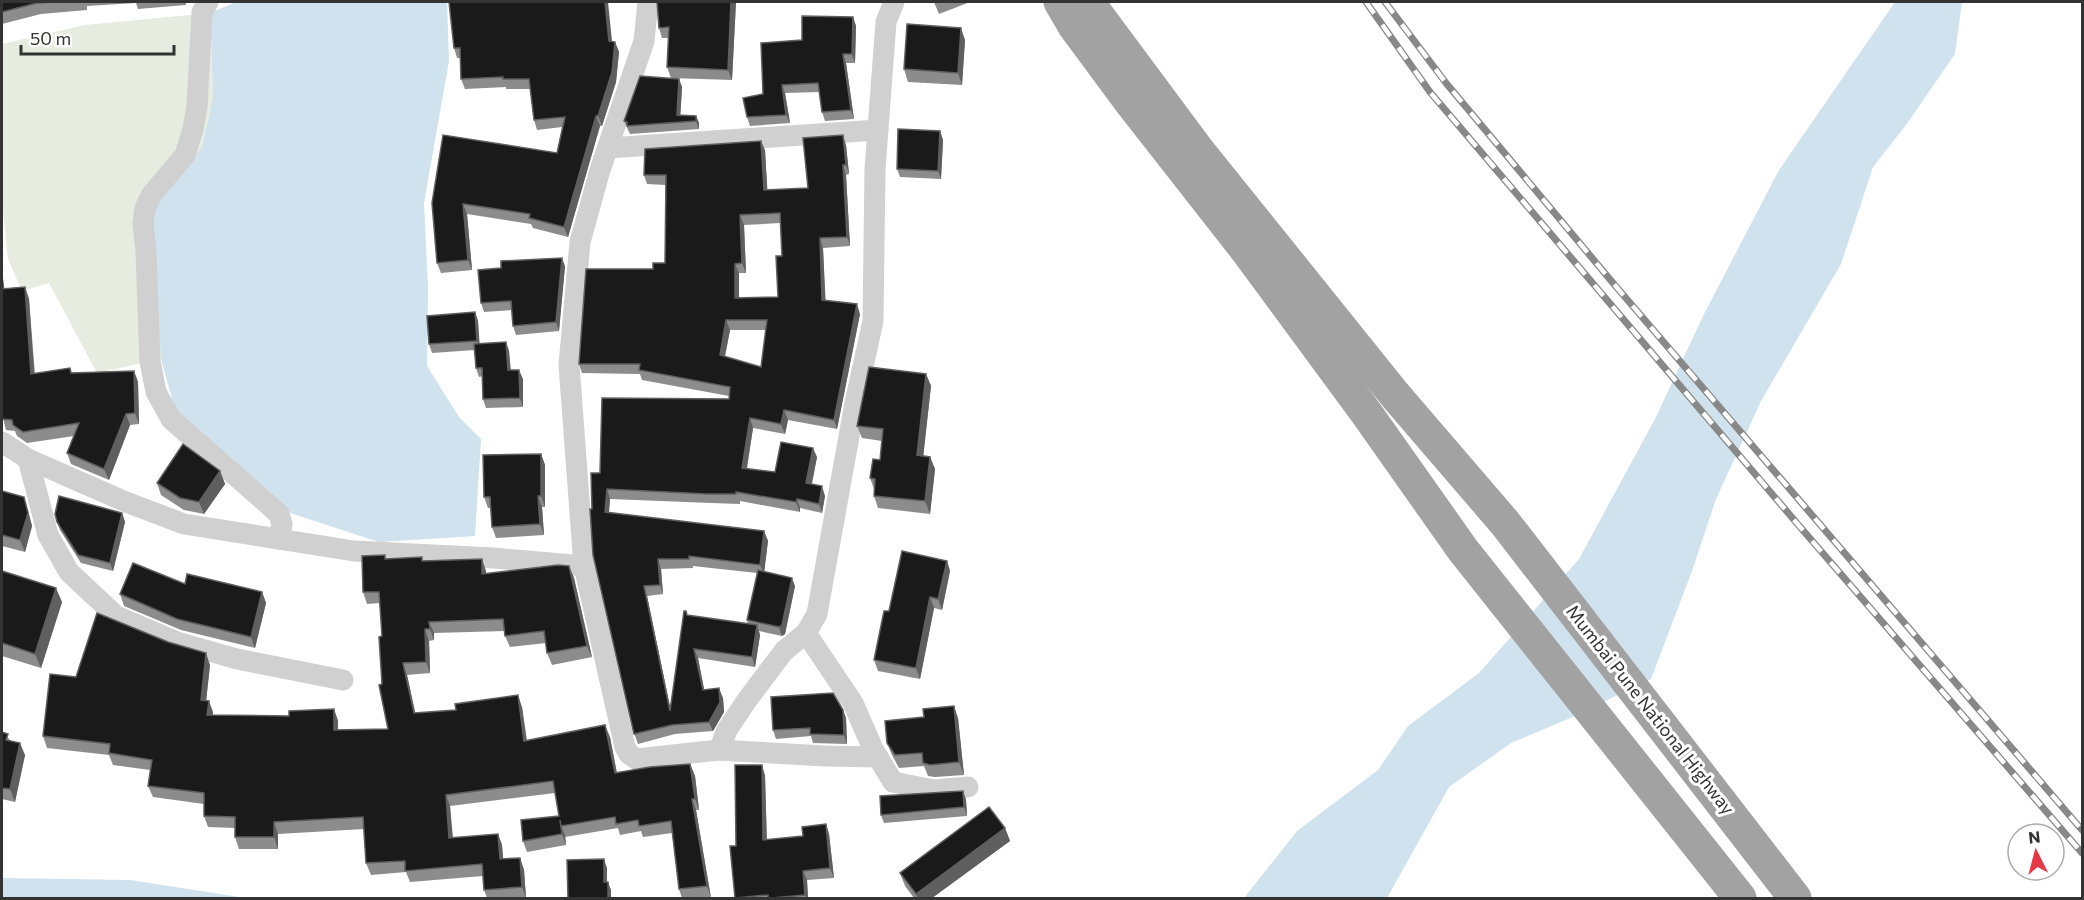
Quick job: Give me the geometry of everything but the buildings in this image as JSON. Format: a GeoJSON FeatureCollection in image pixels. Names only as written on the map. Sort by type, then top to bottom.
{"type":"FeatureCollection","features":[{"type":"Feature","properties":{"kind":"highway"},"geometry":{"type":"LineString","coordinates":[[1060,2],[1074,26],[1128,99],[1247,251],[1360,404],[1463,550],[1740,898]]}},
{"type":"Feature","properties":{"kind":"highway","name":"Mumbai Pune National Highway"},"geometry":{"type":"LineString","coordinates":[[1088,2],[1148,84],[1266,236],[1395,395],[1505,523],[1795,898]]}},
{"type":"Feature","properties":{"kind":"street"},"geometry":{"type":"LineString","coordinates":[[208,2],[202,12],[193,129],[185,155],[152,194],[145,208],[143,223],[150,361],[156,392],[171,419],[279,514],[282,524],[279,539]]}},
{"type":"Feature","properties":{"kind":"street"},"geometry":{"type":"LineString","coordinates":[[648,2],[644,41],[608,148],[580,242],[569,364],[585,566],[625,747],[636,759],[719,750],[878,757]]}},
{"type":"Feature","properties":{"kind":"street"},"geometry":{"type":"LineString","coordinates":[[719,750],[727,730],[747,700],[784,651],[806,633],[816,614],[855,403],[873,321],[875,169],[886,22],[894,2]]}},
{"type":"Feature","properties":{"kind":"street"},"geometry":{"type":"LineString","coordinates":[[608,148],[878,130]]}},
{"type":"Feature","properties":{"kind":"street"},"geometry":{"type":"LineString","coordinates":[[2,442],[28,459],[126,502],[184,524],[354,551],[493,558],[585,566]]}},
{"type":"Feature","properties":{"kind":"street"},"geometry":{"type":"LineString","coordinates":[[28,459],[48,535],[69,572],[116,616],[177,642],[237,659],[343,680]]}},
{"type":"Feature","properties":{"kind":"street"},"geometry":{"type":"LineString","coordinates":[[806,633],[853,703],[878,757],[893,782],[934,790],[968,787]]}},
{"type":"Feature","properties":{"kind":"shaded area"},"geometry":{"type":"Polygon","coordinates":[[[210,13],[213,97],[202,147],[151,212],[161,359],[97,373],[49,283],[22,291],[8,259],[2,203],[2,44],[85,25],[210,13]]]}},
{"type":"Feature","properties":{"kind":"water"},"geometry":{"type":"Polygon","coordinates":[[[236,2],[447,2],[449,61],[424,203],[428,287],[427,366],[459,417],[481,439],[475,536],[379,542],[284,511],[176,413],[161,359],[151,212],[202,147],[213,97],[210,13],[236,2]]]}},
{"type":"Feature","properties":{"kind":"water"},"geometry":{"type":"Polygon","coordinates":[[[1895,2],[1962,2],[1955,54],[1906,125],[1873,167],[1841,264],[1761,401],[1716,499],[1692,571],[1651,679],[1568,719],[1511,743],[1449,787],[1387,898],[1244,898],[1297,831],[1378,770],[1408,726],[1479,673],[1579,559],[1655,419],[1703,316],[1779,170],[1895,2]]]}},
{"type":"Feature","properties":{"kind":"water"},"geometry":{"type":"Polygon","coordinates":[[[2,878],[130,880],[246,898],[2,898],[2,878]]]}},
{"type":"Feature","properties":{"kind":"railway"},"geometry":{"type":"LineString","coordinates":[[1366,2],[1430,92],[1801,528],[2082,853]]}},
{"type":"Feature","properties":{"kind":"railway"},"geometry":{"type":"LineString","coordinates":[[1385,2],[1446,83],[1613,283],[2082,830]]}}]}
